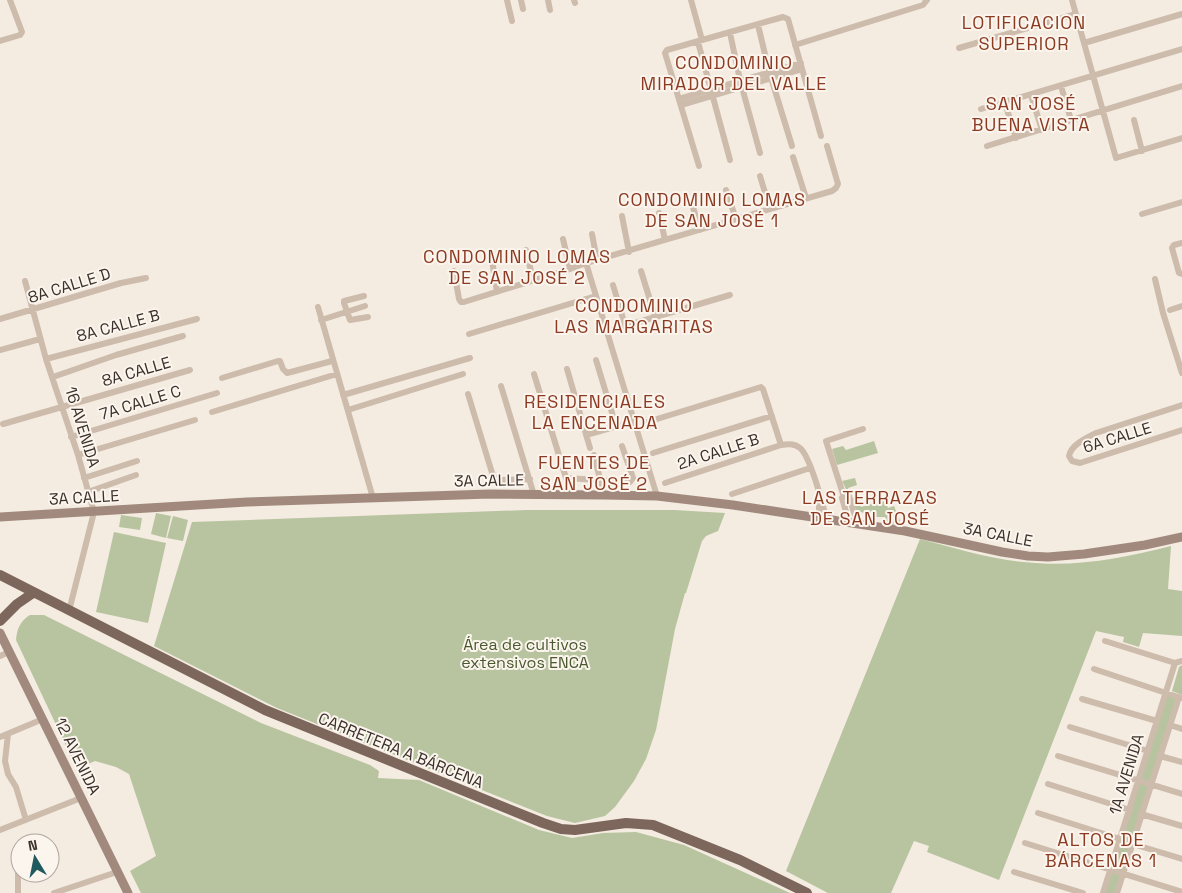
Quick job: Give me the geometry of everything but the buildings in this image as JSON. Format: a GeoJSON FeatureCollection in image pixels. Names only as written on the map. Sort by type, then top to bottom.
{"type":"FeatureCollection","features":[{"type":"Feature","properties":{"kind":"main road","name":"3A CALLE"},"geometry":{"type":"LineString","coordinates":[[0,517],[235,502],[534,494],[604,495],[658,496],[822,518],[905,531],[1011,554],[1038,557],[1118,550],[1182,537]]}},
{"type":"Feature","properties":{"kind":"main road","name":"CARRETERA A BÁRCENA"},"geometry":{"type":"LineString","coordinates":[[0,575],[265,710],[548,824],[561,829],[575,830],[626,823],[653,825],[740,860],[807,893]]}},
{"type":"Feature","properties":{"kind":"main road"},"geometry":{"type":"LineString","coordinates":[[0,622],[17,604],[33,593]]}},
{"type":"Feature","properties":{"kind":"main road","name":"12 AVENIDA"},"geometry":{"type":"LineString","coordinates":[[0,633],[128,893]]}},
{"type":"Feature","properties":{"kind":"street"},"geometry":{"type":"LineString","coordinates":[[0,42],[22,32],[10,0]]}},
{"type":"Feature","properties":{"kind":"street"},"geometry":{"type":"LineString","coordinates":[[507,0],[512,21]]}},
{"type":"Feature","properties":{"kind":"street"},"geometry":{"type":"LineString","coordinates":[[521,0],[523,9]]}},
{"type":"Feature","properties":{"kind":"street"},"geometry":{"type":"LineString","coordinates":[[548,0],[550,10]]}},
{"type":"Feature","properties":{"kind":"street"},"geometry":{"type":"LineString","coordinates":[[691,0],[711,92],[730,160]]}},
{"type":"Feature","properties":{"kind":"street"},"geometry":{"type":"LineString","coordinates":[[796,45],[923,5],[927,0]]}},
{"type":"Feature","properties":{"kind":"street"},"geometry":{"type":"LineString","coordinates":[[1072,0],[1116,158],[1182,138]]}},
{"type":"Feature","properties":{"kind":"street"},"geometry":{"type":"LineString","coordinates":[[959,48],[1076,14]]}},
{"type":"Feature","properties":{"kind":"street"},"geometry":{"type":"LineString","coordinates":[[1084,43],[1182,14]]}},
{"type":"Feature","properties":{"kind":"street"},"geometry":{"type":"LineString","coordinates":[[699,166],[665,56],[667,50],[783,17],[788,19],[821,136]]}},
{"type":"Feature","properties":{"kind":"street"},"geometry":{"type":"LineString","coordinates":[[758,25],[792,146]]}},
{"type":"Feature","properties":{"kind":"street"},"geometry":{"type":"LineString","coordinates":[[730,32],[741,84],[760,153]]}},
{"type":"Feature","properties":{"kind":"street"},"geometry":{"type":"LineString","coordinates":[[982,109],[1182,49]]}},
{"type":"Feature","properties":{"kind":"street"},"geometry":{"type":"LineString","coordinates":[[680,102],[802,66]]}},
{"type":"Feature","properties":{"kind":"street"},"geometry":{"type":"LineString","coordinates":[[1061,86],[1071,120]]}},
{"type":"Feature","properties":{"kind":"street"},"geometry":{"type":"LineString","coordinates":[[987,146],[1182,86]]}},
{"type":"Feature","properties":{"kind":"street"},"geometry":{"type":"LineString","coordinates":[[1031,95],[1042,130]]}},
{"type":"Feature","properties":{"kind":"street"},"geometry":{"type":"LineString","coordinates":[[1005,103],[1016,138]]}},
{"type":"Feature","properties":{"kind":"street"},"geometry":{"type":"LineString","coordinates":[[1134,120],[1142,151]]}},
{"type":"Feature","properties":{"kind":"street"},"geometry":{"type":"LineString","coordinates":[[454,271],[461,302],[464,302],[586,263],[629,252],[832,190],[838,184],[827,146]]}},
{"type":"Feature","properties":{"kind":"street"},"geometry":{"type":"LineString","coordinates":[[793,157],[806,198]]}},
{"type":"Feature","properties":{"kind":"street"},"geometry":{"type":"LineString","coordinates":[[760,176],[770,208]]}},
{"type":"Feature","properties":{"kind":"street"},"geometry":{"type":"LineString","coordinates":[[726,190],[736,219]]}},
{"type":"Feature","properties":{"kind":"street"},"geometry":{"type":"LineString","coordinates":[[1142,214],[1182,202]]}},
{"type":"Feature","properties":{"kind":"street"},"geometry":{"type":"LineString","coordinates":[[692,204],[700,230]]}},
{"type":"Feature","properties":{"kind":"street"},"geometry":{"type":"LineString","coordinates":[[659,213],[665,240]]}},
{"type":"Feature","properties":{"kind":"street"},"geometry":{"type":"LineString","coordinates":[[622,216],[629,252]]}},
{"type":"Feature","properties":{"kind":"street"},"geometry":{"type":"LineString","coordinates":[[592,234],[597,260]]}},
{"type":"Feature","properties":{"kind":"street"},"geometry":{"type":"LineString","coordinates":[[563,239],[570,269]]}},
{"type":"Feature","properties":{"kind":"street"},"geometry":{"type":"LineString","coordinates":[[1182,243],[1174,245],[1172,248],[1179,273],[1182,274]]}},
{"type":"Feature","properties":{"kind":"street"},"geometry":{"type":"LineString","coordinates":[[526,250],[534,280]]}},
{"type":"Feature","properties":{"kind":"street"},"geometry":{"type":"LineString","coordinates":[[492,260],[497,292]]}},
{"type":"Feature","properties":{"kind":"street"},"geometry":{"type":"LineString","coordinates":[[586,263],[658,496]]}},
{"type":"Feature","properties":{"kind":"street"},"geometry":{"type":"LineString","coordinates":[[641,271],[655,316]]}},
{"type":"Feature","properties":{"kind":"street","name":"8A CALLE D"},"geometry":{"type":"LineString","coordinates":[[0,320],[122,283],[146,278]]}},
{"type":"Feature","properties":{"kind":"street"},"geometry":{"type":"LineString","coordinates":[[1154,279],[1182,372]]}},
{"type":"Feature","properties":{"kind":"street","name":"16 AVENIDA"},"geometry":{"type":"LineString","coordinates":[[25,281],[40,339],[78,455],[94,512]]}},
{"type":"Feature","properties":{"kind":"street"},"geometry":{"type":"LineString","coordinates":[[613,285],[626,325]]}},
{"type":"Feature","properties":{"kind":"street"},"geometry":{"type":"LineString","coordinates":[[608,331],[730,295]]}},
{"type":"Feature","properties":{"kind":"street"},"geometry":{"type":"LineString","coordinates":[[364,296],[344,301],[346,312],[350,320],[368,316]]}},
{"type":"Feature","properties":{"kind":"street"},"geometry":{"type":"LineString","coordinates":[[469,334],[596,296]]}},
{"type":"Feature","properties":{"kind":"street"},"geometry":{"type":"LineString","coordinates":[[318,306],[372,498]]}},
{"type":"Feature","properties":{"kind":"street"},"geometry":{"type":"LineString","coordinates":[[321,320],[365,306]]}},
{"type":"Feature","properties":{"kind":"street"},"geometry":{"type":"LineString","coordinates":[[1170,310],[1182,306]]}},
{"type":"Feature","properties":{"kind":"street","name":"8A CALLE B"},"geometry":{"type":"LineString","coordinates":[[46,359],[197,319]]}},
{"type":"Feature","properties":{"kind":"street"},"geometry":{"type":"LineString","coordinates":[[52,377],[116,355],[183,336]]}},
{"type":"Feature","properties":{"kind":"street"},"geometry":{"type":"LineString","coordinates":[[0,350],[40,339]]}},
{"type":"Feature","properties":{"kind":"street"},"geometry":{"type":"LineString","coordinates":[[343,395],[470,358]]}},
{"type":"Feature","properties":{"kind":"street"},"geometry":{"type":"LineString","coordinates":[[596,360],[616,426]]}},
{"type":"Feature","properties":{"kind":"street"},"geometry":{"type":"LineString","coordinates":[[222,378],[278,361],[280,361],[283,369],[287,372],[332,361]]}},
{"type":"Feature","properties":{"kind":"street"},"geometry":{"type":"LineString","coordinates":[[567,369],[590,448]]}},
{"type":"Feature","properties":{"kind":"street","name":"8A CALLE"},"geometry":{"type":"LineString","coordinates":[[3,424],[190,370]]}},
{"type":"Feature","properties":{"kind":"street"},"geometry":{"type":"LineString","coordinates":[[212,412],[337,374]]}},
{"type":"Feature","properties":{"kind":"street"},"geometry":{"type":"LineString","coordinates":[[348,410],[463,374]]}},
{"type":"Feature","properties":{"kind":"street"},"geometry":{"type":"LineString","coordinates":[[534,374],[566,478],[630,482],[633,478],[622,446]]}},
{"type":"Feature","properties":{"kind":"street"},"geometry":{"type":"LineString","coordinates":[[502,386],[534,494]]}},
{"type":"Feature","properties":{"kind":"street"},"geometry":{"type":"LineString","coordinates":[[644,423],[758,388],[763,389],[781,445],[797,446],[806,454],[819,493],[822,518]]}},
{"type":"Feature","properties":{"kind":"street","name":"7A CALLE C"},"geometry":{"type":"LineString","coordinates":[[71,437],[217,393]]}},
{"type":"Feature","properties":{"kind":"street"},"geometry":{"type":"LineString","coordinates":[[468,394],[493,476],[500,480],[530,479]]}},
{"type":"Feature","properties":{"kind":"street","name":"6A CALLE"},"geometry":{"type":"LineString","coordinates":[[1182,405],[1096,433],[1072,449],[1069,456],[1072,461],[1080,463],[1182,430]]}},
{"type":"Feature","properties":{"kind":"street"},"geometry":{"type":"LineString","coordinates":[[653,453],[772,416]]}},
{"type":"Feature","properties":{"kind":"street"},"geometry":{"type":"LineString","coordinates":[[78,455],[195,420]]}},
{"type":"Feature","properties":{"kind":"street"},"geometry":{"type":"LineString","coordinates":[[586,435],[635,421]]}},
{"type":"Feature","properties":{"kind":"street"},"geometry":{"type":"LineString","coordinates":[[853,523],[826,441],[863,429]]}},
{"type":"Feature","properties":{"kind":"street","name":"2A CALLE B"},"geometry":{"type":"LineString","coordinates":[[665,483],[781,445]]}},
{"type":"Feature","properties":{"kind":"street"},"geometry":{"type":"LineString","coordinates":[[594,455],[604,495]]}},
{"type":"Feature","properties":{"kind":"street"},"geometry":{"type":"LineString","coordinates":[[84,478],[137,461]]}},
{"type":"Feature","properties":{"kind":"street"},"geometry":{"type":"LineString","coordinates":[[732,494],[810,468]]}},
{"type":"Feature","properties":{"kind":"street"},"geometry":{"type":"LineString","coordinates":[[88,492],[136,476]]}},
{"type":"Feature","properties":{"kind":"street"},"geometry":{"type":"LineString","coordinates":[[69,611],[94,512]]}},
{"type":"Feature","properties":{"kind":"street"},"geometry":{"type":"LineString","coordinates":[[1105,641],[1179,662]]}},
{"type":"Feature","properties":{"kind":"street"},"geometry":{"type":"LineString","coordinates":[[0,656],[9,652]]}},
{"type":"Feature","properties":{"kind":"street","name":"1A AVENIDA"},"geometry":{"type":"LineString","coordinates":[[1103,893],[1166,692],[1179,662]]}},
{"type":"Feature","properties":{"kind":"street"},"geometry":{"type":"LineString","coordinates":[[1094,669],[1180,697]]}},
{"type":"Feature","properties":{"kind":"street","name":"1A AVENIDA"},"geometry":{"type":"LineString","coordinates":[[1117,893],[1180,697]]}},
{"type":"Feature","properties":{"kind":"street"},"geometry":{"type":"LineString","coordinates":[[1082,699],[1157,721]]}},
{"type":"Feature","properties":{"kind":"street"},"geometry":{"type":"LineString","coordinates":[[0,737],[42,719]]}},
{"type":"Feature","properties":{"kind":"street"},"geometry":{"type":"LineString","coordinates":[[1170,725],[1182,729]]}},
{"type":"Feature","properties":{"kind":"street"},"geometry":{"type":"LineString","coordinates":[[1070,727],[1148,751]]}},
{"type":"Feature","properties":{"kind":"street"},"geometry":{"type":"LineString","coordinates":[[8,734],[5,761],[8,774],[16,787],[26,820]]}},
{"type":"Feature","properties":{"kind":"street"},"geometry":{"type":"LineString","coordinates":[[1058,756],[1182,794]]}},
{"type":"Feature","properties":{"kind":"street"},"geometry":{"type":"LineString","coordinates":[[1160,756],[1182,762]]}},
{"type":"Feature","properties":{"kind":"street"},"geometry":{"type":"LineString","coordinates":[[1048,784],[1130,810]]}},
{"type":"Feature","properties":{"kind":"street"},"geometry":{"type":"LineString","coordinates":[[0,830],[81,798]]}},
{"type":"Feature","properties":{"kind":"street"},"geometry":{"type":"LineString","coordinates":[[1038,813],[1120,839]]}},
{"type":"Feature","properties":{"kind":"street"},"geometry":{"type":"LineString","coordinates":[[1141,814],[1182,826]]}},
{"type":"Feature","properties":{"kind":"street"},"geometry":{"type":"LineString","coordinates":[[1025,843],[1182,892]]}},
{"type":"Feature","properties":{"kind":"street"},"geometry":{"type":"LineString","coordinates":[[1132,844],[1182,859]]}},
{"type":"Feature","properties":{"kind":"street"},"geometry":{"type":"LineString","coordinates":[[54,893],[117,872]]}},
{"type":"Feature","properties":{"kind":"street"},"geometry":{"type":"LineString","coordinates":[[1014,872],[1083,893]]}},
{"type":"Feature","properties":{"kind":"green space"},"geometry":{"type":"Polygon","coordinates":[[[874,441],[878,453],[837,465],[832,449],[843,446],[846,450],[874,441]]]}},
{"type":"Feature","properties":{"kind":"green space"},"geometry":{"type":"Polygon","coordinates":[[[855,478],[857,485],[848,488],[848,493],[842,481],[855,478]]]}},
{"type":"Feature","properties":{"kind":"green space"},"geometry":{"type":"Polygon","coordinates":[[[852,498],[854,498],[856,505],[860,504],[861,507],[885,500],[888,508],[894,506],[902,526],[887,522],[885,517],[876,517],[861,512],[861,517],[858,516],[852,498]]]}},
{"type":"Feature","properties":{"kind":"green space","name":"Área de cultivos extensivos ENCA"},"geometry":{"type":"Polygon","coordinates":[[[527,510],[674,510],[725,513],[718,531],[706,536],[702,541],[685,593],[675,629],[656,730],[646,759],[634,781],[615,807],[605,816],[575,823],[547,816],[277,708],[154,646],[192,522],[527,510]]]}},
{"type":"Feature","properties":{"kind":"green space"},"geometry":{"type":"Polygon","coordinates":[[[156,513],[171,516],[166,538],[151,534],[156,513]]]}},
{"type":"Feature","properties":{"kind":"green space"},"geometry":{"type":"Polygon","coordinates":[[[121,515],[142,518],[140,530],[119,527],[121,515]]]}},
{"type":"Feature","properties":{"kind":"green space"},"geometry":{"type":"Polygon","coordinates":[[[173,516],[188,520],[183,541],[167,538],[173,516]]]}},
{"type":"Feature","properties":{"kind":"green space"},"geometry":{"type":"Polygon","coordinates":[[[114,532],[166,543],[148,623],[96,612],[114,532]]]}},
{"type":"Feature","properties":{"kind":"green space"},"geometry":{"type":"Polygon","coordinates":[[[920,539],[1011,561],[1043,564],[1099,561],[1171,546],[1168,589],[1182,591],[1182,636],[1143,633],[1139,647],[1123,642],[1124,637],[1096,631],[999,880],[927,852],[929,846],[914,841],[891,893],[828,893],[786,871],[920,539]]]}},
{"type":"Feature","properties":{"kind":"green space"},"geometry":{"type":"Polygon","coordinates":[[[30,615],[44,615],[261,723],[370,765],[379,771],[378,778],[419,780],[539,830],[572,838],[603,833],[636,832],[684,845],[790,893],[141,893],[130,871],[156,856],[129,774],[116,767],[95,761],[77,769],[16,640],[20,626],[30,615]]]}},
{"type":"Feature","properties":{"kind":"green space"},"geometry":{"type":"Polygon","coordinates":[[[1182,665],[1182,695],[1172,691],[1179,667],[1182,665]]]}},
{"type":"Feature","properties":{"kind":"green space"},"geometry":{"type":"Polygon","coordinates":[[[1166,692],[1179,697],[1117,893],[1103,893],[1166,692]]]}},
{"type":"Feature","properties":{"kind":"district","name":"LOTIFICACION SUPERIOR"},"geometry":{"type":"Point","coordinates":[1024,33]}},
{"type":"Feature","properties":{"kind":"district","name":"CONDOMINIO MIRADOR DEL VALLE"},"geometry":{"type":"Point","coordinates":[734,73]}},
{"type":"Feature","properties":{"kind":"district","name":"SAN JOSÉ BUENA VISTA"},"geometry":{"type":"Point","coordinates":[1031,114]}},
{"type":"Feature","properties":{"kind":"district","name":"CONDOMINIO LOMAS DE SAN JOSÉ 1"},"geometry":{"type":"Point","coordinates":[712,210]}},
{"type":"Feature","properties":{"kind":"district","name":"CONDOMINIO LOMAS DE SAN JOSÉ 2"},"geometry":{"type":"Point","coordinates":[517,267]}},
{"type":"Feature","properties":{"kind":"district","name":"CONDOMINIO LAS MARGARITAS"},"geometry":{"type":"Point","coordinates":[634,316]}},
{"type":"Feature","properties":{"kind":"district","name":"RESIDENCIALES LA ENCENADA"},"geometry":{"type":"Point","coordinates":[595,412]}},
{"type":"Feature","properties":{"kind":"district","name":"FUENTES DE SAN JOSÉ 2"},"geometry":{"type":"Point","coordinates":[594,473]}},
{"type":"Feature","properties":{"kind":"district","name":"LAS TERRAZAS DE SAN JOSÉ"},"geometry":{"type":"Point","coordinates":[870,508]}},
{"type":"Feature","properties":{"kind":"district","name":"ALTOS DE BÁRCENAS 1"},"geometry":{"type":"Point","coordinates":[1101,850]}}]}
